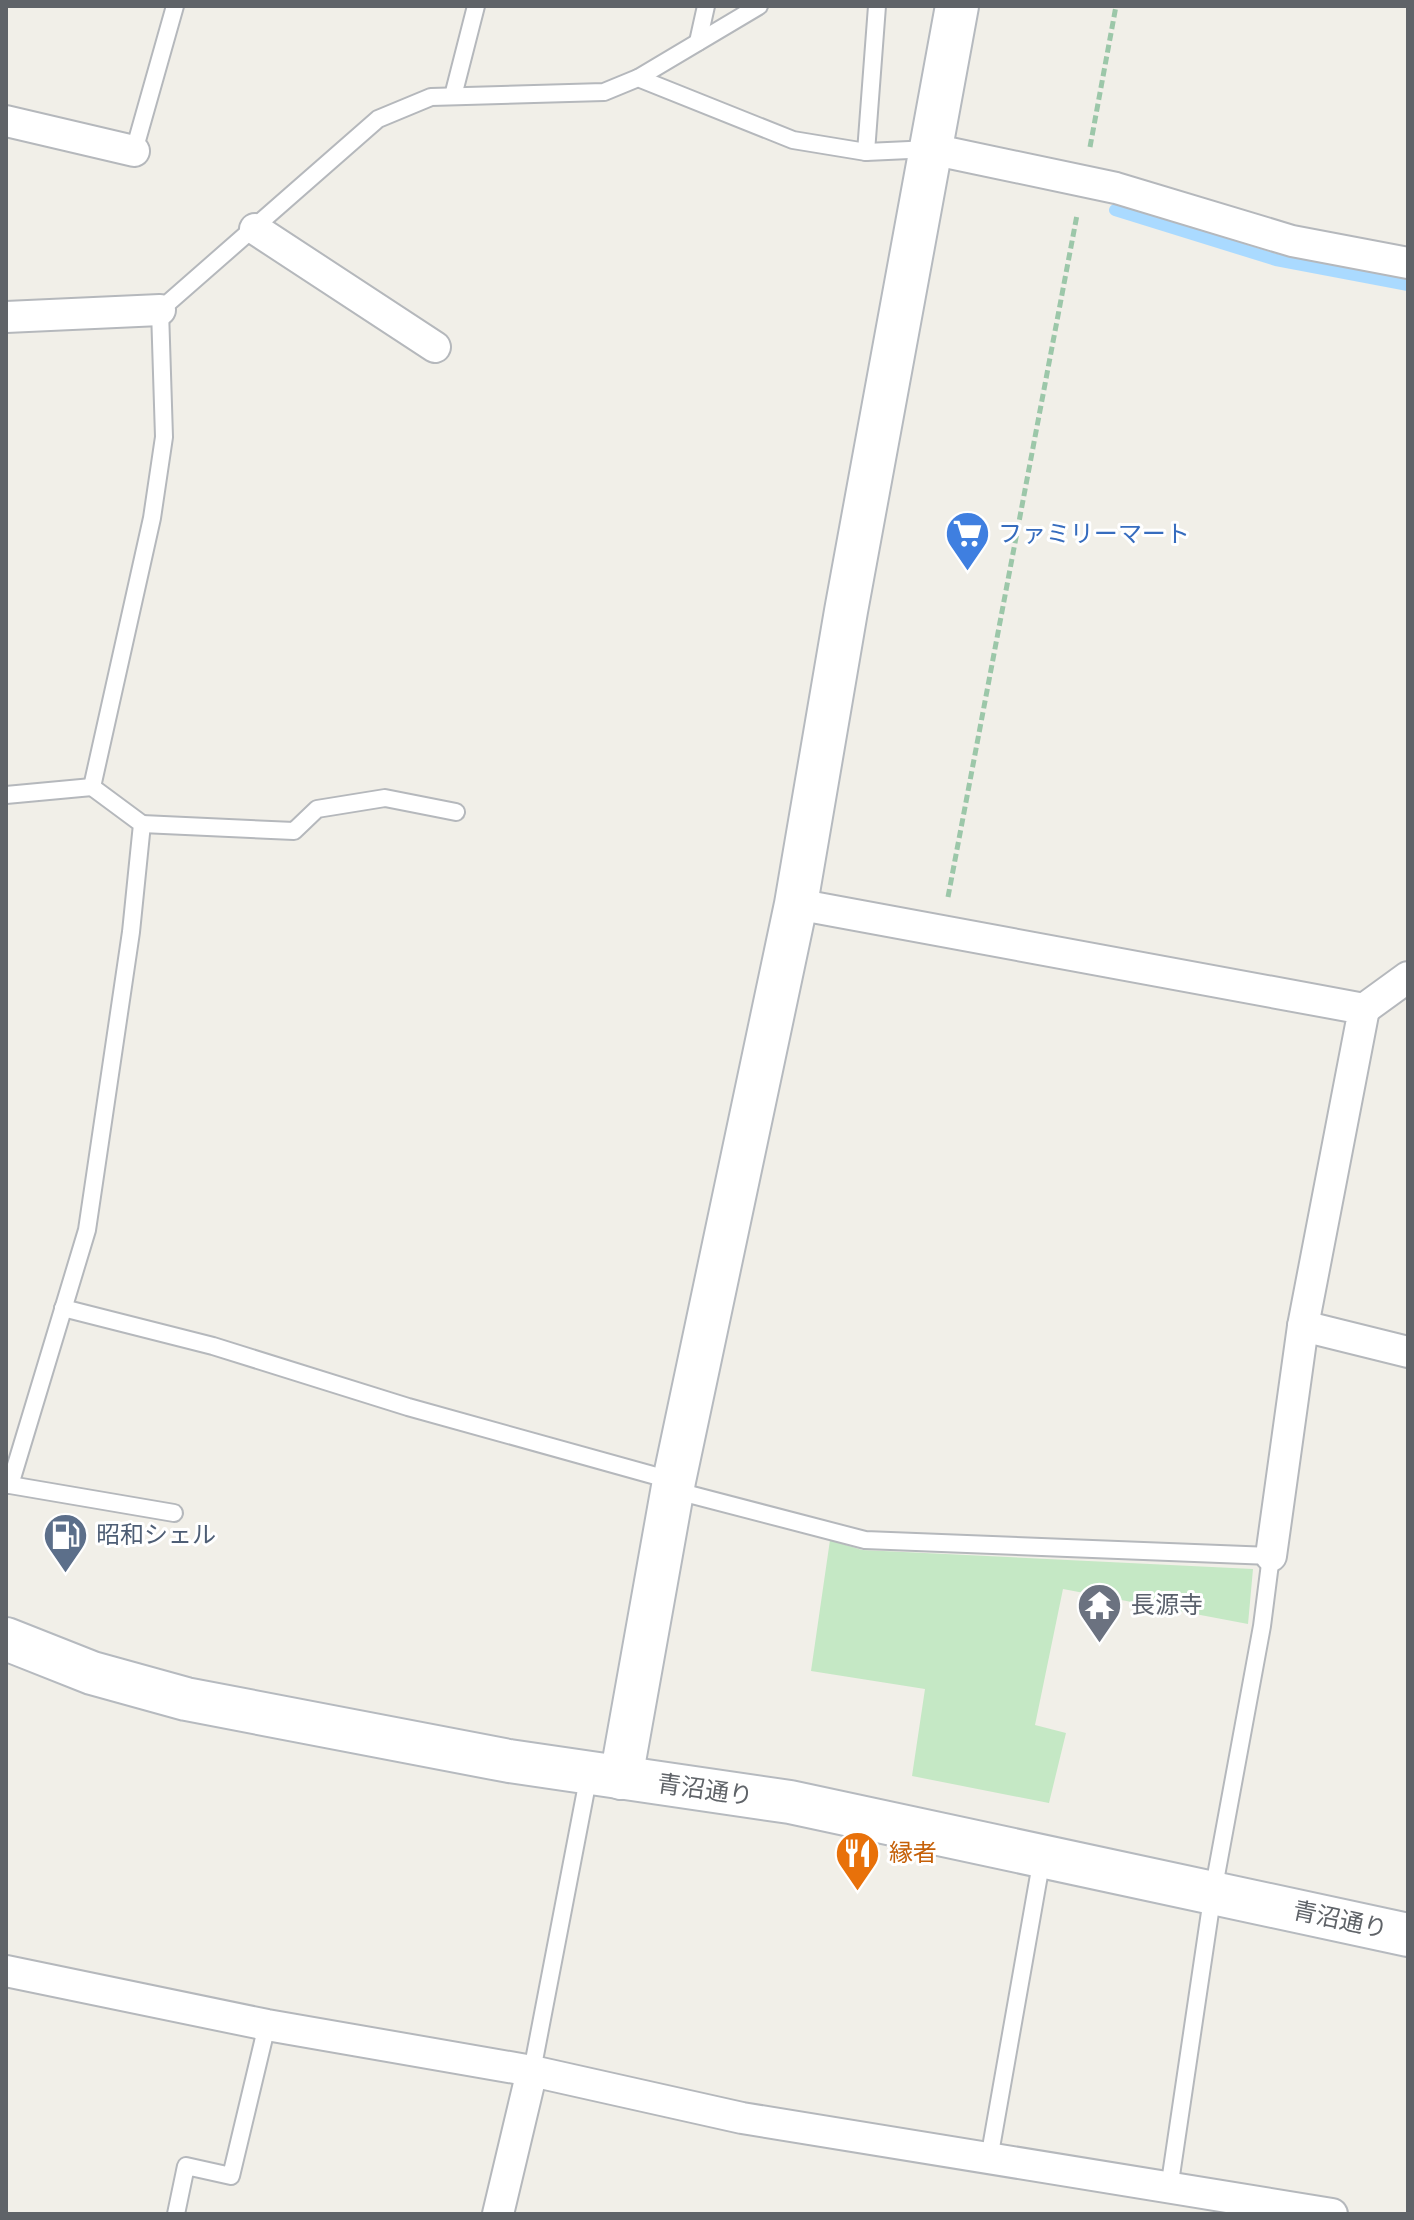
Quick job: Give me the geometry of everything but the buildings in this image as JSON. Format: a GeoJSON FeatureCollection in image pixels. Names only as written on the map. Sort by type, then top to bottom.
{"type":"FeatureCollection","features":[{"type":"Feature","properties":{"kind":"street"},"geometry":{"type":"LineString","coordinates":[[605,1775],[674,1486],[796,904],[957,6]]}},
{"type":"Feature","properties":{"kind":"street"},"geometry":{"type":"LineString","coordinates":[[6,121],[134,151]]}},
{"type":"Feature","properties":{"kind":"street"},"geometry":{"type":"LineString","coordinates":[[931,149],[1084,181],[1292,241],[1408,263]]}},
{"type":"Feature","properties":{"kind":"street"},"geometry":{"type":"LineString","coordinates":[[255,229],[435,347]]}},
{"type":"Feature","properties":{"kind":"street"},"geometry":{"type":"LineString","coordinates":[[6,317],[160,310]]}},
{"type":"Feature","properties":{"kind":"street"},"geometry":{"type":"LineString","coordinates":[[796,904],[1364,1009]]}},
{"type":"Feature","properties":{"kind":"street"},"geometry":{"type":"LineString","coordinates":[[1271,1556],[1303,1326],[1364,1009],[1408,977]]}},
{"type":"Feature","properties":{"kind":"street"},"geometry":{"type":"LineString","coordinates":[[1303,1326],[1408,1352]]}},
{"type":"Feature","properties":{"kind":"street","name":"青沼通り"},"geometry":{"type":"LineString","coordinates":[[6,1639],[92,1673],[186,1699],[509,1761],[790,1802],[1408,1935]]}},
{"type":"Feature","properties":{"kind":"street"},"geometry":{"type":"LineString","coordinates":[[6,1971],[267,2025],[532,2071],[742,2118],[989,2159],[1167,2202],[1332,2214]]}},
{"type":"Feature","properties":{"kind":"street"},"geometry":{"type":"LineString","coordinates":[[498,2214],[532,2071]]}},
{"type":"Feature","properties":{"kind":"lane"},"geometry":{"type":"LineString","coordinates":[[134,151],[175,6]]}},
{"type":"Feature","properties":{"kind":"lane"},"geometry":{"type":"LineString","coordinates":[[453,96],[476,6]]}},
{"type":"Feature","properties":{"kind":"lane"},"geometry":{"type":"LineString","coordinates":[[698,42],[706,6]]}},
{"type":"Feature","properties":{"kind":"lane"},"geometry":{"type":"LineString","coordinates":[[92,787],[152,518],[164,437],[160,310],[378,119],[431,97],[604,92],[638,78],[759,6]]}},
{"type":"Feature","properties":{"kind":"lane"},"geometry":{"type":"LineString","coordinates":[[866,152],[877,6]]}},
{"type":"Feature","properties":{"kind":"lane"},"geometry":{"type":"LineString","coordinates":[[638,78],[793,140],[866,152],[931,149]]}},
{"type":"Feature","properties":{"kind":"lane"},"geometry":{"type":"LineString","coordinates":[[6,795],[92,787],[142,824],[294,831],[317,809],[385,798],[456,812]]}},
{"type":"Feature","properties":{"kind":"lane"},"geometry":{"type":"LineString","coordinates":[[142,824],[131,932],[87,1230],[8,1485],[174,1513]]}},
{"type":"Feature","properties":{"kind":"lane"},"geometry":{"type":"LineString","coordinates":[[63,1308],[213,1346],[408,1407],[865,1540],[1271,1556],[1262,1626],[1213,1892],[1167,2202]]}},
{"type":"Feature","properties":{"kind":"lane"},"geometry":{"type":"LineString","coordinates":[[532,2071],[605,1775]]}},
{"type":"Feature","properties":{"kind":"lane"},"geometry":{"type":"LineString","coordinates":[[989,2159],[1043,1857]]}},
{"type":"Feature","properties":{"kind":"lane"},"geometry":{"type":"LineString","coordinates":[[176,2214],[186,2166],[231,2176],[267,2025]]}},
{"type":"Feature","properties":{"kind":"path"},"geometry":{"type":"LineString","coordinates":[[942,931],[1116,6]]}},
{"type":"Feature","properties":{"kind":"green space"},"geometry":{"type":"Polygon","coordinates":[[[830,1540],[862,1550],[1253,1569],[1248,1624],[1063,1589],[1035,1725],[1066,1733],[1049,1803],[912,1776],[925,1689],[811,1671],[830,1540]]]}},
{"type":"Feature","properties":{"kind":"waterway"},"geometry":{"type":"LineString","coordinates":[[1115,210],[1276,260],[1408,285]]}},
{"type":"Feature","properties":{"kind":"place","name":"ファミリーマート"},"geometry":{"type":"Point","coordinates":[967,573]}},
{"type":"Feature","properties":{"kind":"place","name":"昭和シェル"},"geometry":{"type":"Point","coordinates":[65,1574]}},
{"type":"Feature","properties":{"kind":"place","name":"長源寺"},"geometry":{"type":"Point","coordinates":[1100,1644]}},
{"type":"Feature","properties":{"kind":"place","name":"縁者"},"geometry":{"type":"Point","coordinates":[858,1892]}}]}
